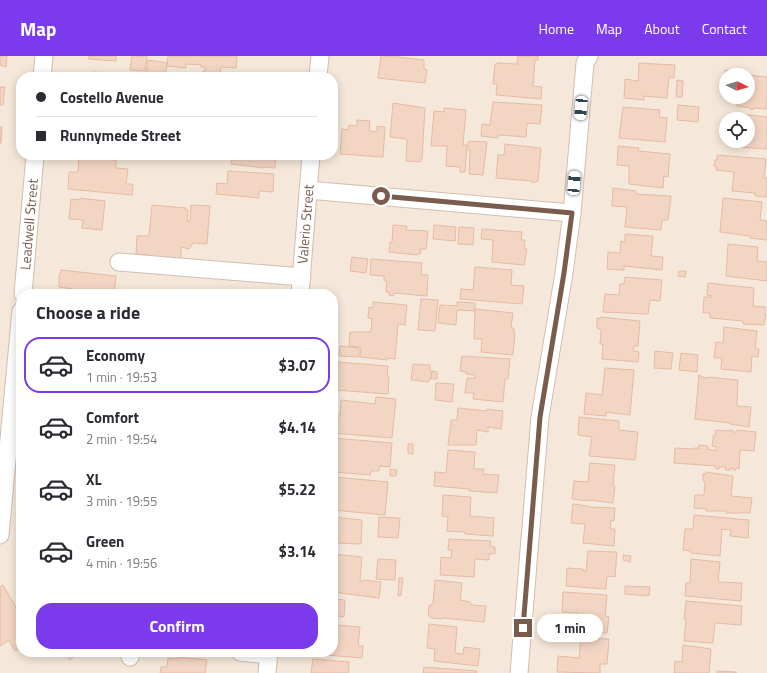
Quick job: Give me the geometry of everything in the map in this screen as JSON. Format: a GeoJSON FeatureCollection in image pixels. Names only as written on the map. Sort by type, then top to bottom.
{"type":"FeatureCollection","features":[{"type":"Feature","properties":{"kind":"street"},"geometry":{"type":"LineString","coordinates":[[42,72],[44,56]]}},
{"type":"Feature","properties":{"kind":"street"},"geometry":{"type":"LineString","coordinates":[[318,72],[320,56]]}},
{"type":"Feature","properties":{"kind":"street"},"geometry":{"type":"LineString","coordinates":[[519,673],[540,417],[564,273],[572,213],[585,63],[589,56]]}},
{"type":"Feature","properties":{"kind":"street","name":"Leadwell Street"},"geometry":{"type":"LineString","coordinates":[[22,289],[35,160]]}},
{"type":"Feature","properties":{"kind":"street","name":"Valerio Street"},"geometry":{"type":"LineString","coordinates":[[301,289],[311,160]]}},
{"type":"Feature","properties":{"kind":"street"},"geometry":{"type":"LineString","coordinates":[[308,190],[572,213]]}},
{"type":"Feature","properties":{"kind":"street"},"geometry":{"type":"LineString","coordinates":[[119,262],[302,277]]}},
{"type":"Feature","properties":{"kind":"street"},"geometry":{"type":"LineString","coordinates":[[0,535],[16,364]]}},
{"type":"Feature","properties":{"kind":"street"},"geometry":{"type":"LineString","coordinates":[[267,673],[269,657]]}},
{"type":"Feature","properties":{"kind":"shaded area"},"geometry":{"type":"Polygon","coordinates":[[[0,56],[767,56],[767,673],[0,673],[0,56]]]}},
{"type":"Feature","properties":{"kind":"building"},"geometry":{"type":"Polygon","coordinates":[[[0,56],[7,56],[6,67],[0,65],[0,56]]]}},
{"type":"Feature","properties":{"kind":"building"},"geometry":{"type":"Polygon","coordinates":[[[89,56],[116,56],[116,61],[89,59],[89,56]]]}},
{"type":"Feature","properties":{"kind":"building"},"geometry":{"type":"Polygon","coordinates":[[[132,56],[147,56],[145,71],[130,70],[132,56]]]}},
{"type":"Feature","properties":{"kind":"building"},"geometry":{"type":"Polygon","coordinates":[[[168,56],[237,56],[236,68],[221,67],[220,72],[203,72],[205,71],[205,67],[201,67],[201,65],[186,64],[186,68],[167,66],[168,56]]]}},
{"type":"Feature","properties":{"kind":"building"},"geometry":{"type":"Polygon","coordinates":[[[381,56],[398,56],[424,60],[424,69],[427,70],[425,83],[378,78],[381,56]]]}},
{"type":"Feature","properties":{"kind":"building"},"geometry":{"type":"Polygon","coordinates":[[[518,56],[538,56],[538,60],[535,60],[533,86],[542,87],[541,99],[496,95],[497,84],[493,84],[495,64],[517,64],[518,56]]]}},
{"type":"Feature","properties":{"kind":"building"},"geometry":{"type":"Polygon","coordinates":[[[148,60],[167,63],[166,72],[147,72],[148,60]]]}},
{"type":"Feature","properties":{"kind":"building"},"geometry":{"type":"Polygon","coordinates":[[[639,63],[675,65],[674,78],[669,77],[667,98],[644,96],[644,100],[624,98],[625,79],[638,81],[639,63]]]}},
{"type":"Feature","properties":{"kind":"building"},"geometry":{"type":"Polygon","coordinates":[[[755,76],[767,77],[767,109],[753,108],[753,110],[750,108],[737,106],[737,104],[755,104],[755,76]]]}},
{"type":"Feature","properties":{"kind":"building"},"geometry":{"type":"Polygon","coordinates":[[[677,80],[683,81],[682,97],[676,97],[677,80]]]}},
{"type":"Feature","properties":{"kind":"building"},"geometry":{"type":"Polygon","coordinates":[[[0,87],[5,87],[3,105],[0,105],[0,87]]]}},
{"type":"Feature","properties":{"kind":"building"},"geometry":{"type":"Polygon","coordinates":[[[493,102],[542,105],[540,124],[527,123],[526,137],[498,135],[498,138],[481,136],[482,124],[490,125],[493,102]]]}},
{"type":"Feature","properties":{"kind":"building"},"geometry":{"type":"Polygon","coordinates":[[[393,103],[425,108],[422,159],[420,162],[406,161],[407,139],[390,137],[393,103]]]}},
{"type":"Feature","properties":{"kind":"building"},"geometry":{"type":"Polygon","coordinates":[[[678,105],[699,107],[698,122],[677,120],[678,105]]]}},
{"type":"Feature","properties":{"kind":"building"},"geometry":{"type":"Polygon","coordinates":[[[623,107],[660,110],[659,117],[667,118],[665,142],[619,138],[623,107]]]}},
{"type":"Feature","properties":{"kind":"building"},"geometry":{"type":"Polygon","coordinates":[[[444,108],[466,110],[463,145],[467,145],[465,172],[460,172],[460,167],[446,166],[447,146],[431,146],[434,111],[444,112],[444,108]]]}},
{"type":"Feature","properties":{"kind":"building"},"geometry":{"type":"Polygon","coordinates":[[[755,116],[767,117],[767,149],[752,148],[755,148],[755,116]]]}},
{"type":"Feature","properties":{"kind":"building"},"geometry":{"type":"Polygon","coordinates":[[[357,120],[370,121],[369,131],[377,132],[377,126],[385,127],[383,157],[340,154],[342,129],[348,130],[349,125],[357,126],[357,120]]]}},
{"type":"Feature","properties":{"kind":"building"},"geometry":{"type":"Polygon","coordinates":[[[0,127],[2,127],[1,143],[0,143],[0,127]]]}},
{"type":"Feature","properties":{"kind":"building"},"geometry":{"type":"Polygon","coordinates":[[[468,142],[487,142],[483,175],[469,174],[470,150],[468,150],[468,142]]]}},
{"type":"Feature","properties":{"kind":"building"},"geometry":{"type":"Polygon","coordinates":[[[505,144],[541,148],[538,181],[532,183],[532,181],[496,178],[498,155],[504,155],[505,144]]]}},
{"type":"Feature","properties":{"kind":"building"},"geometry":{"type":"Polygon","coordinates":[[[618,146],[639,148],[638,151],[670,154],[668,177],[664,176],[663,188],[629,184],[629,166],[617,165],[618,146]]]}},
{"type":"Feature","properties":{"kind":"building"},"geometry":{"type":"Polygon","coordinates":[[[717,155],[766,159],[764,178],[767,178],[767,197],[755,196],[755,193],[732,191],[734,172],[716,170],[717,167],[714,166],[715,160],[717,160],[717,155]]]}},
{"type":"Feature","properties":{"kind":"building"},"geometry":{"type":"Polygon","coordinates":[[[79,160],[116,160],[116,168],[128,169],[126,184],[133,184],[132,195],[68,189],[69,172],[78,172],[79,160]]]}},
{"type":"Feature","properties":{"kind":"building"},"geometry":{"type":"Polygon","coordinates":[[[232,160],[276,160],[275,168],[231,164],[232,160]]]}},
{"type":"Feature","properties":{"kind":"building"},"geometry":{"type":"Polygon","coordinates":[[[228,171],[274,174],[273,192],[259,191],[259,198],[216,194],[217,183],[227,184],[228,171]]]}},
{"type":"Feature","properties":{"kind":"building"},"geometry":{"type":"Polygon","coordinates":[[[613,188],[636,191],[636,194],[671,196],[668,220],[662,220],[661,230],[625,227],[627,207],[612,206],[613,188]]]}},
{"type":"Feature","properties":{"kind":"building"},"geometry":{"type":"Polygon","coordinates":[[[80,198],[105,201],[102,230],[82,228],[83,220],[69,219],[71,199],[80,200],[80,198]]]}},
{"type":"Feature","properties":{"kind":"building"},"geometry":{"type":"Polygon","coordinates":[[[723,198],[762,202],[760,220],[767,221],[767,240],[720,232],[723,198]]]}},
{"type":"Feature","properties":{"kind":"building"},"geometry":{"type":"Polygon","coordinates":[[[152,205],[186,208],[185,210],[188,210],[187,221],[190,221],[191,205],[210,206],[207,244],[193,243],[189,249],[181,247],[181,262],[147,260],[148,255],[136,254],[137,236],[149,236],[152,205]]]}},
{"type":"Feature","properties":{"kind":"building"},"geometry":{"type":"Polygon","coordinates":[[[393,225],[407,226],[406,230],[428,231],[426,249],[420,249],[421,253],[417,255],[389,252],[390,242],[392,242],[393,225]]]}},
{"type":"Feature","properties":{"kind":"building"},"geometry":{"type":"Polygon","coordinates":[[[434,225],[456,227],[455,241],[433,239],[434,225]]]}},
{"type":"Feature","properties":{"kind":"building"},"geometry":{"type":"Polygon","coordinates":[[[459,227],[474,228],[473,245],[458,244],[459,227]]]}},
{"type":"Feature","properties":{"kind":"building"},"geometry":{"type":"Polygon","coordinates":[[[482,229],[522,232],[521,240],[525,240],[524,249],[527,249],[524,265],[492,262],[493,240],[481,239],[482,229]]]}},
{"type":"Feature","properties":{"kind":"building"},"geometry":{"type":"Polygon","coordinates":[[[625,234],[653,236],[651,256],[663,257],[662,270],[624,266],[624,270],[607,269],[608,252],[620,253],[621,241],[625,242],[625,234]]]}},
{"type":"Feature","properties":{"kind":"building"},"geometry":{"type":"Polygon","coordinates":[[[728,244],[758,247],[757,261],[767,262],[767,281],[726,276],[728,244]]]}},
{"type":"Feature","properties":{"kind":"building"},"geometry":{"type":"Polygon","coordinates":[[[352,257],[368,259],[366,273],[350,271],[352,257]]]}},
{"type":"Feature","properties":{"kind":"building"},"geometry":{"type":"Polygon","coordinates":[[[371,259],[422,263],[421,275],[428,275],[427,296],[394,293],[393,296],[389,295],[389,292],[386,292],[387,281],[384,281],[384,276],[370,275],[371,259]]]}},
{"type":"Feature","properties":{"kind":"building"},"geometry":{"type":"Polygon","coordinates":[[[475,267],[512,270],[511,285],[524,286],[522,304],[460,299],[461,289],[473,290],[475,267]]]}},
{"type":"Feature","properties":{"kind":"building"},"geometry":{"type":"Polygon","coordinates":[[[61,270],[116,276],[115,289],[72,289],[59,287],[61,270]]]}},
{"type":"Feature","properties":{"kind":"building"},"geometry":{"type":"Polygon","coordinates":[[[679,271],[686,271],[685,277],[678,276],[679,271]]]}},
{"type":"Feature","properties":{"kind":"building"},"geometry":{"type":"Polygon","coordinates":[[[625,277],[662,280],[660,301],[650,300],[648,314],[603,312],[605,294],[619,295],[620,284],[624,284],[625,277]]]}},
{"type":"Feature","properties":{"kind":"building"},"geometry":{"type":"Polygon","coordinates":[[[708,283],[754,288],[753,306],[765,307],[766,314],[764,325],[743,324],[743,321],[710,318],[710,313],[703,313],[704,297],[712,297],[707,295],[708,283]]]}},
{"type":"Feature","properties":{"kind":"building"},"geometry":{"type":"Polygon","coordinates":[[[421,299],[438,300],[435,331],[418,330],[421,299]]]}},
{"type":"Feature","properties":{"kind":"building"},"geometry":{"type":"Polygon","coordinates":[[[373,302],[407,305],[405,325],[398,324],[395,359],[387,358],[387,360],[360,357],[361,347],[349,346],[350,332],[371,332],[372,319],[368,318],[369,307],[373,308],[373,302]]]}},
{"type":"Feature","properties":{"kind":"building"},"geometry":{"type":"Polygon","coordinates":[[[457,302],[475,303],[475,311],[457,310],[456,325],[439,323],[440,305],[457,306],[457,302]]]}},
{"type":"Feature","properties":{"kind":"building"},"geometry":{"type":"Polygon","coordinates":[[[475,309],[513,313],[511,328],[514,328],[515,334],[513,355],[481,352],[482,339],[474,339],[475,309]]]}},
{"type":"Feature","properties":{"kind":"building"},"geometry":{"type":"Polygon","coordinates":[[[600,317],[640,321],[638,346],[634,346],[633,351],[639,352],[638,362],[602,359],[603,344],[600,344],[601,330],[597,328],[597,318],[600,319],[600,317]]]}},
{"type":"Feature","properties":{"kind":"building"},"geometry":{"type":"Polygon","coordinates":[[[724,327],[757,331],[755,349],[759,349],[758,357],[752,356],[751,372],[721,369],[722,358],[714,358],[716,342],[723,343],[724,327]]]}},
{"type":"Feature","properties":{"kind":"building"},"geometry":{"type":"Polygon","coordinates":[[[340,346],[359,348],[359,357],[339,356],[340,346]]]}},
{"type":"Feature","properties":{"kind":"building"},"geometry":{"type":"Polygon","coordinates":[[[655,351],[673,353],[671,369],[654,368],[655,351]]]}},
{"type":"Feature","properties":{"kind":"building"},"geometry":{"type":"Polygon","coordinates":[[[681,353],[698,355],[697,372],[679,370],[681,353]]]}},
{"type":"Feature","properties":{"kind":"building"},"geometry":{"type":"Polygon","coordinates":[[[462,356],[510,359],[508,379],[505,379],[503,402],[473,399],[474,393],[465,393],[467,378],[475,378],[475,375],[466,374],[466,372],[460,371],[462,356]]]}},
{"type":"Feature","properties":{"kind":"building"},"geometry":{"type":"Polygon","coordinates":[[[338,362],[388,366],[388,394],[338,390],[338,362]]]}},
{"type":"Feature","properties":{"kind":"building"},"geometry":{"type":"Polygon","coordinates":[[[413,364],[430,365],[430,371],[432,371],[429,382],[411,380],[413,364]]]}},
{"type":"Feature","properties":{"kind":"building"},"geometry":{"type":"Polygon","coordinates":[[[605,368],[634,370],[630,415],[606,412],[606,416],[584,414],[586,393],[602,395],[605,368]]]}},
{"type":"Feature","properties":{"kind":"building"},"geometry":{"type":"Polygon","coordinates":[[[432,371],[437,372],[437,379],[431,379],[432,371]]]}},
{"type":"Feature","properties":{"kind":"building"},"geometry":{"type":"Polygon","coordinates":[[[699,375],[701,377],[708,378],[738,380],[737,406],[751,407],[749,427],[695,419],[699,375]]]}},
{"type":"Feature","properties":{"kind":"building"},"geometry":{"type":"Polygon","coordinates":[[[436,383],[454,384],[452,402],[435,400],[436,383]]]}},
{"type":"Feature","properties":{"kind":"building"},"geometry":{"type":"Polygon","coordinates":[[[376,397],[396,399],[392,438],[338,433],[338,416],[340,416],[341,400],[375,404],[376,397]]]}},
{"type":"Feature","properties":{"kind":"building"},"geometry":{"type":"Polygon","coordinates":[[[458,408],[503,411],[501,429],[488,427],[488,432],[477,430],[476,445],[448,445],[451,420],[457,420],[458,408]]]}},
{"type":"Feature","properties":{"kind":"building"},"geometry":{"type":"Polygon","coordinates":[[[579,417],[619,421],[619,430],[638,432],[635,460],[589,456],[592,437],[578,435],[579,417]]]}},
{"type":"Feature","properties":{"kind":"building"},"geometry":{"type":"Polygon","coordinates":[[[716,430],[756,432],[754,451],[740,450],[739,469],[736,468],[736,470],[733,470],[733,468],[730,468],[730,470],[725,470],[726,467],[719,467],[719,469],[716,469],[716,466],[674,463],[675,448],[698,448],[698,450],[699,445],[708,446],[708,449],[716,451],[716,447],[712,446],[713,436],[715,436],[716,430]]]}},
{"type":"Feature","properties":{"kind":"building"},"geometry":{"type":"Polygon","coordinates":[[[338,438],[392,443],[390,467],[379,466],[379,471],[371,471],[370,475],[338,472],[338,438]]]}},
{"type":"Feature","properties":{"kind":"building"},"geometry":{"type":"Polygon","coordinates":[[[408,444],[413,444],[413,454],[408,453],[408,444]]]}},
{"type":"Feature","properties":{"kind":"building"},"geometry":{"type":"Polygon","coordinates":[[[448,450],[475,452],[474,469],[484,469],[483,474],[499,475],[497,493],[434,486],[435,472],[446,473],[448,450]]]}},
{"type":"Feature","properties":{"kind":"building"},"geometry":{"type":"Polygon","coordinates":[[[590,463],[615,465],[613,503],[572,499],[574,481],[588,482],[590,463]]]}},
{"type":"Feature","properties":{"kind":"building"},"geometry":{"type":"Polygon","coordinates":[[[390,469],[397,470],[396,476],[390,476],[390,469]]]}},
{"type":"Feature","properties":{"kind":"building"},"geometry":{"type":"Polygon","coordinates":[[[706,472],[733,476],[731,496],[752,498],[750,513],[726,513],[726,511],[706,511],[706,509],[694,508],[695,495],[704,495],[705,482],[703,481],[703,474],[706,474],[706,472]]]}},
{"type":"Feature","properties":{"kind":"building"},"geometry":{"type":"Polygon","coordinates":[[[338,477],[388,482],[385,515],[338,510],[338,477]]]}},
{"type":"Feature","properties":{"kind":"building"},"geometry":{"type":"Polygon","coordinates":[[[443,495],[471,497],[470,516],[494,518],[493,536],[447,531],[448,517],[442,516],[443,495]]]}},
{"type":"Feature","properties":{"kind":"building"},"geometry":{"type":"Polygon","coordinates":[[[573,504],[588,507],[615,508],[614,521],[611,520],[610,529],[615,529],[614,546],[583,543],[585,524],[571,523],[573,504]]]}},
{"type":"Feature","properties":{"kind":"building"},"geometry":{"type":"Polygon","coordinates":[[[694,515],[749,520],[748,538],[730,536],[731,530],[722,529],[720,556],[691,553],[691,551],[683,550],[685,529],[693,529],[694,515]]]}},
{"type":"Feature","properties":{"kind":"building"},"geometry":{"type":"Polygon","coordinates":[[[379,517],[400,518],[398,538],[378,537],[379,517]]]}},
{"type":"Feature","properties":{"kind":"building"},"geometry":{"type":"Polygon","coordinates":[[[338,518],[362,520],[361,544],[338,543],[338,518]]]}},
{"type":"Feature","properties":{"kind":"building"},"geometry":{"type":"Polygon","coordinates":[[[449,539],[491,541],[490,546],[495,547],[495,554],[489,554],[489,560],[475,559],[474,577],[440,575],[441,557],[451,558],[452,550],[448,550],[449,539]]]}},
{"type":"Feature","properties":{"kind":"building"},"geometry":{"type":"Polygon","coordinates":[[[588,551],[617,552],[615,577],[607,576],[606,589],[566,586],[567,568],[583,569],[583,571],[586,571],[588,551]]]}},
{"type":"Feature","properties":{"kind":"building"},"geometry":{"type":"Polygon","coordinates":[[[338,555],[362,557],[360,581],[381,582],[379,598],[338,593],[338,555]]]}},
{"type":"Feature","properties":{"kind":"building"},"geometry":{"type":"Polygon","coordinates":[[[623,555],[631,556],[630,562],[623,560],[623,555]]]}},
{"type":"Feature","properties":{"kind":"building"},"geometry":{"type":"Polygon","coordinates":[[[378,559],[396,560],[395,580],[376,579],[378,559]]]}},
{"type":"Feature","properties":{"kind":"building"},"geometry":{"type":"Polygon","coordinates":[[[691,559],[720,562],[718,582],[742,583],[741,601],[685,596],[686,583],[690,583],[691,559]]]}},
{"type":"Feature","properties":{"kind":"building"},"geometry":{"type":"Polygon","coordinates":[[[399,578],[403,578],[401,596],[398,596],[399,578]]]}},
{"type":"Feature","properties":{"kind":"building"},"geometry":{"type":"Polygon","coordinates":[[[435,580],[462,583],[460,600],[470,602],[472,605],[486,606],[484,622],[431,618],[428,615],[429,606],[433,603],[435,580]]]}},
{"type":"Feature","properties":{"kind":"building"},"geometry":{"type":"Polygon","coordinates":[[[3,585],[16,607],[15,651],[9,640],[0,646],[0,587],[3,585]]]}},
{"type":"Feature","properties":{"kind":"building"},"geometry":{"type":"Polygon","coordinates":[[[625,586],[650,587],[649,596],[625,594],[625,586]]]}},
{"type":"Feature","properties":{"kind":"building"},"geometry":{"type":"Polygon","coordinates":[[[563,592],[607,595],[605,616],[609,617],[607,633],[575,631],[577,613],[562,612],[563,592]]]}},
{"type":"Feature","properties":{"kind":"building"},"geometry":{"type":"Polygon","coordinates":[[[338,599],[345,600],[344,617],[338,616],[338,599]]]}},
{"type":"Feature","properties":{"kind":"building"},"geometry":{"type":"Polygon","coordinates":[[[686,601],[742,606],[741,625],[715,623],[713,643],[684,641],[686,601]]]}},
{"type":"Feature","properties":{"kind":"building"},"geometry":{"type":"Polygon","coordinates":[[[429,624],[457,627],[455,653],[463,654],[464,647],[480,649],[478,666],[434,661],[435,649],[427,648],[429,624]]]}},
{"type":"Feature","properties":{"kind":"building"},"geometry":{"type":"Polygon","coordinates":[[[338,625],[360,627],[358,646],[363,646],[362,658],[338,656],[338,625]]]}},
{"type":"Feature","properties":{"kind":"building"},"geometry":{"type":"Polygon","coordinates":[[[581,638],[609,639],[607,664],[600,664],[600,673],[557,672],[558,656],[579,658],[581,638]]]}},
{"type":"Feature","properties":{"kind":"building"},"geometry":{"type":"Polygon","coordinates":[[[683,645],[711,649],[709,673],[674,673],[675,661],[682,662],[683,645]]]}},
{"type":"Feature","properties":{"kind":"building"},"geometry":{"type":"Polygon","coordinates":[[[177,657],[207,660],[205,673],[160,673],[161,667],[167,667],[168,658],[177,659],[177,657]]]}},
{"type":"Feature","properties":{"kind":"building"},"geometry":{"type":"Polygon","coordinates":[[[313,659],[349,662],[348,673],[311,673],[313,659]]]}},
{"type":"Feature","properties":{"kind":"building"},"geometry":{"type":"Polygon","coordinates":[[[424,667],[477,671],[477,673],[423,673],[424,667]]]}},
{"type":"Feature","properties":{"kind":"building"},"geometry":{"type":"Polygon","coordinates":[[[717,671],[736,672],[736,673],[717,673],[717,671]]]}},
{"type":"Feature","properties":{"kind":"route"},"geometry":{"type":"LineString","coordinates":[[381,196],[572,213],[564,273],[540,417],[523,628]]}}]}
